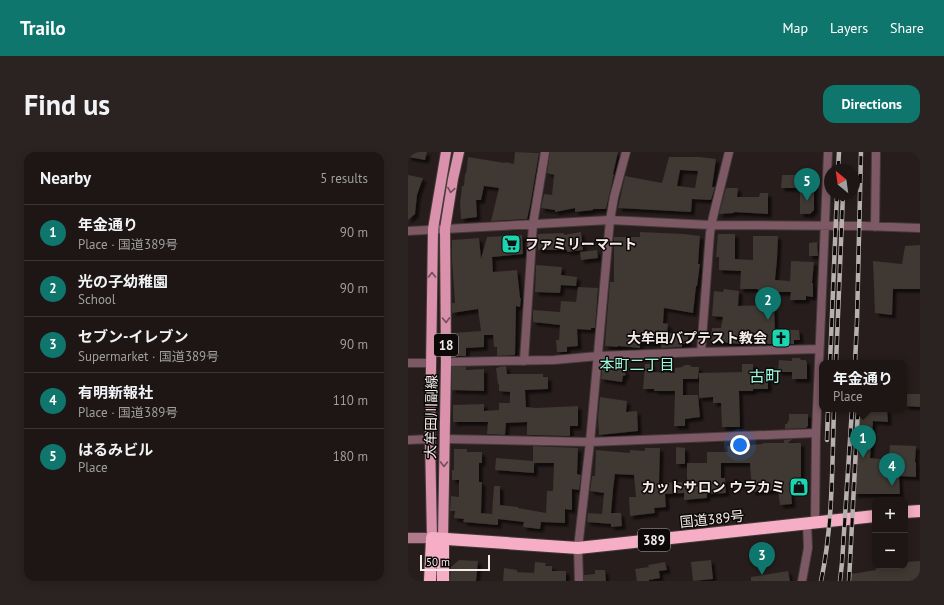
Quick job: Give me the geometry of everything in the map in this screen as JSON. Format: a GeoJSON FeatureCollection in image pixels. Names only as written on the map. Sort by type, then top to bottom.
{"type":"FeatureCollection","features":[{"type":"Feature","properties":{"kind":"highway"},"geometry":{"type":"LineString","coordinates":[[908,512],[920,511]]}},
{"type":"Feature","properties":{"kind":"highway","name":"国道389号"},"geometry":{"type":"LineString","coordinates":[[437,539],[578,548],[872,516]]}},
{"type":"Feature","properties":{"kind":"highway"},"geometry":{"type":"LineString","coordinates":[[430,581],[437,539]]}},
{"type":"Feature","properties":{"kind":"highway"},"geometry":{"type":"LineString","coordinates":[[437,539],[443,581]]}},
{"type":"Feature","properties":{"kind":"main road","name":"大牟田川副線"},"geometry":{"type":"LineString","coordinates":[[437,539],[430,439],[433,229],[446,152]]}},
{"type":"Feature","properties":{"kind":"main road","name":"大牟田川副線"},"geometry":{"type":"LineString","coordinates":[[437,539],[445,439],[445,228],[459,152]]}},
{"type":"Feature","properties":{"kind":"main road"},"geometry":{"type":"LineString","coordinates":[[408,538],[437,539]]}},
{"type":"Feature","properties":{"kind":"street"},"geometry":{"type":"LineString","coordinates":[[524,361],[533,224],[545,152]]}},
{"type":"Feature","properties":{"kind":"street"},"geometry":{"type":"LineString","coordinates":[[578,581],[578,548],[590,442],[610,220],[614,197],[626,152]]}},
{"type":"Feature","properties":{"kind":"street"},"geometry":{"type":"LineString","coordinates":[[701,352],[711,225],[729,152]]}},
{"type":"Feature","properties":{"kind":"street"},"geometry":{"type":"LineString","coordinates":[[802,581],[811,523],[828,152]]}},
{"type":"Feature","properties":{"kind":"street"},"geometry":{"type":"LineString","coordinates":[[875,226],[876,152]]}},
{"type":"Feature","properties":{"kind":"street"},"geometry":{"type":"LineString","coordinates":[[408,231],[610,220],[711,225],[875,226],[920,228]]}},
{"type":"Feature","properties":{"kind":"street"},"geometry":{"type":"LineString","coordinates":[[446,362],[554,360],[598,356],[819,349]]}},
{"type":"Feature","properties":{"kind":"street"},"geometry":{"type":"LineString","coordinates":[[408,364],[432,362]]}},
{"type":"Feature","properties":{"kind":"street"},"geometry":{"type":"LineString","coordinates":[[445,439],[590,442],[816,434]]}},
{"type":"Feature","properties":{"kind":"street"},"geometry":{"type":"LineString","coordinates":[[408,440],[430,439]]}},
{"type":"Feature","properties":{"kind":"building"},"geometry":{"type":"Polygon","coordinates":[[[408,152],[427,152],[425,160],[408,157],[408,152]]]}},
{"type":"Feature","properties":{"kind":"building"},"geometry":{"type":"Polygon","coordinates":[[[515,152],[539,153],[527,219],[491,221],[499,188],[484,186],[481,200],[476,200],[477,217],[461,219],[460,203],[468,157],[514,164],[515,152]]]}},
{"type":"Feature","properties":{"kind":"building"},"geometry":{"type":"Polygon","coordinates":[[[550,152],[618,152],[606,209],[593,209],[575,212],[575,208],[555,212],[555,210],[541,208],[544,194],[552,195],[554,175],[547,173],[550,152]]]}},
{"type":"Feature","properties":{"kind":"building"},"geometry":{"type":"Polygon","coordinates":[[[669,157],[699,157],[716,159],[712,187],[715,187],[711,200],[692,199],[691,212],[618,208],[625,176],[662,183],[669,157]],[[680,170],[677,186],[695,188],[698,171],[680,170]]]}},
{"type":"Feature","properties":{"kind":"building"},"geometry":{"type":"Polygon","coordinates":[[[408,175],[423,178],[417,195],[415,214],[408,220],[408,175]]]}},
{"type":"Feature","properties":{"kind":"building"},"geometry":{"type":"Polygon","coordinates":[[[782,175],[814,175],[814,210],[810,214],[800,214],[800,188],[781,188],[782,175]]]}},
{"type":"Feature","properties":{"kind":"building"},"geometry":{"type":"Polygon","coordinates":[[[726,188],[738,188],[737,197],[759,197],[760,193],[768,193],[768,214],[734,212],[719,214],[726,188]]]}},
{"type":"Feature","properties":{"kind":"building"},"geometry":{"type":"Polygon","coordinates":[[[581,232],[583,250],[567,252],[567,250],[538,250],[538,234],[564,233],[564,235],[581,232]]]}},
{"type":"Feature","properties":{"kind":"building"},"geometry":{"type":"Polygon","coordinates":[[[640,232],[700,236],[698,264],[700,264],[693,313],[664,308],[663,323],[668,324],[667,333],[675,333],[674,335],[688,335],[688,344],[682,344],[682,347],[661,348],[661,343],[640,343],[640,348],[605,346],[610,282],[614,282],[614,237],[640,237],[640,232]]]}},
{"type":"Feature","properties":{"kind":"building"},"geometry":{"type":"Polygon","coordinates":[[[718,234],[735,234],[735,259],[753,260],[753,236],[778,236],[775,280],[790,281],[791,261],[814,262],[812,283],[813,297],[806,296],[806,300],[790,300],[791,292],[771,292],[768,299],[757,289],[740,289],[741,271],[719,270],[719,257],[716,257],[718,234]]]}},
{"type":"Feature","properties":{"kind":"building"},"geometry":{"type":"Polygon","coordinates":[[[522,235],[523,254],[492,257],[493,272],[517,270],[521,298],[520,307],[516,306],[515,355],[497,356],[497,347],[494,347],[493,335],[484,335],[484,347],[466,348],[466,356],[452,356],[452,333],[481,331],[478,309],[452,313],[452,303],[455,303],[452,240],[479,238],[481,259],[487,237],[522,235]]]}},
{"type":"Feature","properties":{"kind":"building"},"geometry":{"type":"Polygon","coordinates":[[[817,242],[818,256],[809,256],[809,243],[817,242]]]}},
{"type":"Feature","properties":{"kind":"building"},"geometry":{"type":"Polygon","coordinates":[[[920,245],[920,289],[893,289],[892,315],[875,313],[873,261],[902,264],[905,246],[920,245]]]}},
{"type":"Feature","properties":{"kind":"building"},"geometry":{"type":"Polygon","coordinates":[[[597,250],[598,258],[581,260],[580,252],[597,250]]]}},
{"type":"Feature","properties":{"kind":"building"},"geometry":{"type":"Polygon","coordinates":[[[536,265],[562,267],[561,275],[577,277],[576,286],[561,285],[560,293],[535,292],[536,265]]]}},
{"type":"Feature","properties":{"kind":"building"},"geometry":{"type":"Polygon","coordinates":[[[578,287],[598,288],[595,328],[591,328],[591,330],[577,329],[578,346],[567,347],[567,352],[557,352],[556,340],[559,340],[560,325],[533,322],[533,310],[560,312],[561,301],[576,302],[578,287]]]}},
{"type":"Feature","properties":{"kind":"building"},"geometry":{"type":"Polygon","coordinates":[[[724,289],[739,291],[738,306],[765,305],[764,308],[774,308],[775,330],[799,330],[800,340],[794,340],[794,344],[762,344],[762,333],[739,335],[740,344],[711,341],[712,328],[721,328],[723,317],[712,316],[714,291],[723,292],[724,289]]]}},
{"type":"Feature","properties":{"kind":"building"},"geometry":{"type":"Polygon","coordinates":[[[792,358],[806,360],[807,379],[792,379],[792,372],[778,372],[779,360],[792,361],[792,358]]]}},
{"type":"Feature","properties":{"kind":"building"},"geometry":{"type":"Polygon","coordinates":[[[645,364],[652,364],[652,372],[675,373],[675,368],[685,365],[699,367],[698,379],[683,379],[683,395],[698,395],[700,417],[685,419],[685,426],[674,426],[675,391],[654,391],[654,389],[643,389],[645,364]]]}},
{"type":"Feature","properties":{"kind":"building"},"geometry":{"type":"Polygon","coordinates":[[[742,364],[753,364],[753,372],[764,370],[768,373],[768,389],[739,391],[740,427],[722,427],[721,403],[713,403],[713,397],[699,398],[699,373],[742,372],[742,364]]]}},
{"type":"Feature","properties":{"kind":"building"},"geometry":{"type":"Polygon","coordinates":[[[506,366],[507,374],[543,374],[543,377],[548,377],[548,389],[525,390],[526,407],[578,406],[578,426],[570,426],[570,436],[527,435],[527,422],[506,423],[505,435],[487,434],[488,422],[453,422],[453,405],[484,404],[484,411],[499,410],[499,403],[510,403],[510,392],[499,391],[496,368],[506,366]]]}},
{"type":"Feature","properties":{"kind":"building"},"geometry":{"type":"Polygon","coordinates":[[[452,367],[466,367],[466,370],[484,369],[484,391],[452,390],[452,367]]]}},
{"type":"Feature","properties":{"kind":"building"},"geometry":{"type":"Polygon","coordinates":[[[613,368],[624,369],[626,375],[623,376],[622,382],[601,379],[602,369],[612,370],[613,368]]]}},
{"type":"Feature","properties":{"kind":"building"},"geometry":{"type":"Polygon","coordinates":[[[907,394],[920,394],[920,407],[907,406],[907,394]]]}},
{"type":"Feature","properties":{"kind":"building"},"geometry":{"type":"Polygon","coordinates":[[[600,397],[627,401],[626,412],[637,411],[638,431],[599,435],[598,418],[600,397]]]}},
{"type":"Feature","properties":{"kind":"building"},"geometry":{"type":"Polygon","coordinates":[[[860,412],[887,412],[888,422],[873,421],[870,458],[889,460],[890,445],[916,446],[916,477],[899,476],[900,494],[854,494],[860,412]]]}},
{"type":"Feature","properties":{"kind":"building"},"geometry":{"type":"Polygon","coordinates":[[[789,414],[808,414],[808,426],[806,428],[785,429],[785,424],[789,421],[789,414]]]}},
{"type":"Feature","properties":{"kind":"building"},"geometry":{"type":"Polygon","coordinates":[[[792,439],[788,443],[801,443],[801,481],[803,481],[804,490],[791,492],[792,504],[780,505],[778,490],[752,492],[750,463],[721,463],[721,478],[725,478],[726,493],[707,494],[707,498],[684,500],[684,493],[665,494],[666,507],[654,508],[655,513],[630,516],[629,497],[636,497],[634,475],[615,474],[611,513],[621,513],[622,526],[611,527],[611,524],[587,522],[588,513],[602,514],[604,493],[590,491],[592,476],[595,476],[596,450],[630,453],[630,450],[645,451],[645,448],[660,448],[659,483],[687,482],[687,463],[707,463],[707,452],[728,452],[727,446],[784,443],[784,440],[792,439]]]}},
{"type":"Feature","properties":{"kind":"building"},"geometry":{"type":"Polygon","coordinates":[[[533,446],[578,448],[577,474],[581,475],[579,490],[572,489],[572,510],[565,509],[565,523],[541,522],[540,529],[523,527],[524,522],[498,519],[498,525],[463,522],[464,519],[454,518],[455,511],[450,511],[451,496],[459,497],[459,480],[452,480],[452,470],[454,470],[454,449],[467,449],[467,452],[482,452],[482,463],[479,463],[479,482],[482,482],[481,513],[492,514],[494,486],[500,486],[500,505],[546,513],[547,491],[553,491],[554,463],[534,463],[534,473],[495,470],[496,458],[533,461],[533,446]]]}},
{"type":"Feature","properties":{"kind":"building"},"geometry":{"type":"Polygon","coordinates":[[[676,447],[685,448],[685,464],[676,464],[676,447]]]}},
{"type":"Feature","properties":{"kind":"building"},"geometry":{"type":"Polygon","coordinates":[[[459,560],[478,561],[476,581],[450,581],[451,567],[459,560]]]}},
{"type":"Feature","properties":{"kind":"building"},"geometry":{"type":"Polygon","coordinates":[[[711,560],[713,579],[693,581],[691,562],[711,560]]]}},
{"type":"Feature","properties":{"kind":"building"},"geometry":{"type":"Polygon","coordinates":[[[920,561],[920,581],[852,581],[851,574],[876,569],[908,569],[908,562],[920,561]]]}},
{"type":"Feature","properties":{"kind":"building"},"geometry":{"type":"Polygon","coordinates":[[[535,562],[546,563],[545,566],[552,566],[552,571],[566,571],[566,581],[503,581],[504,568],[517,570],[517,572],[534,573],[535,562]]]}},
{"type":"Feature","properties":{"kind":"building"},"geometry":{"type":"Polygon","coordinates":[[[665,562],[667,570],[659,571],[660,578],[649,581],[637,581],[635,569],[649,567],[648,565],[665,562]]]}},
{"type":"Feature","properties":{"kind":"building"},"geometry":{"type":"Polygon","coordinates":[[[595,570],[605,570],[606,581],[584,581],[584,575],[595,574],[595,570]]]}},
{"type":"Feature","properties":{"kind":"building"},"geometry":{"type":"Polygon","coordinates":[[[788,571],[790,581],[751,581],[751,577],[788,571]]]}},
{"type":"Feature","properties":{"kind":"railway"},"geometry":{"type":"LineString","coordinates":[[838,164],[839,152]]}},
{"type":"Feature","properties":{"kind":"railway"},"geometry":{"type":"LineString","coordinates":[[855,360],[861,152]]}},
{"type":"Feature","properties":{"kind":"railway"},"geometry":{"type":"LineString","coordinates":[[830,360],[837,200]]}},
{"type":"Feature","properties":{"kind":"railway"},"geometry":{"type":"LineString","coordinates":[[836,360],[843,200]]}},
{"type":"Feature","properties":{"kind":"railway"},"geometry":{"type":"LineString","coordinates":[[827,440],[828,412]]}},
{"type":"Feature","properties":{"kind":"railway"},"geometry":{"type":"LineString","coordinates":[[821,581],[830,517],[834,412]]}},
{"type":"Feature","properties":{"kind":"railway"},"geometry":{"type":"LineString","coordinates":[[840,581],[852,412]]}},
{"type":"Feature","properties":{"kind":"railway"},"geometry":{"type":"LineString","coordinates":[[849,581],[858,412]]}},
{"type":"Feature","properties":{"kind":"place","name":"はるみビル"},"geometry":{"type":"Point","coordinates":[807,201]}},
{"type":"Feature","properties":{"kind":"place","name":"ファミリーマート"},"geometry":{"type":"Point","coordinates":[511,244]}},
{"type":"Feature","properties":{"kind":"place","name":"光の子幼稚園"},"geometry":{"type":"Point","coordinates":[768,320]}},
{"type":"Feature","properties":{"kind":"place","name":"大牟田バプテスト教会"},"geometry":{"type":"Point","coordinates":[781,338]}},
{"type":"Feature","properties":{"kind":"place","name":"年金通り"},"geometry":{"type":"Point","coordinates":[863,458]}},
{"type":"Feature","properties":{"kind":"place","name":"有明新報社"},"geometry":{"type":"Point","coordinates":[892,486]}},
{"type":"Feature","properties":{"kind":"place","name":"カットサロン ウラカミ"},"geometry":{"type":"Point","coordinates":[799,487]}},
{"type":"Feature","properties":{"kind":"place","name":"セブン-イレブン"},"geometry":{"type":"Point","coordinates":[762,575]}},
{"type":"Feature","properties":{"kind":"district","name":"本町二丁目"},"geometry":{"type":"Point","coordinates":[637,364]}},
{"type":"Feature","properties":{"kind":"district","name":"古町"},"geometry":{"type":"Point","coordinates":[765,376]}}]}
